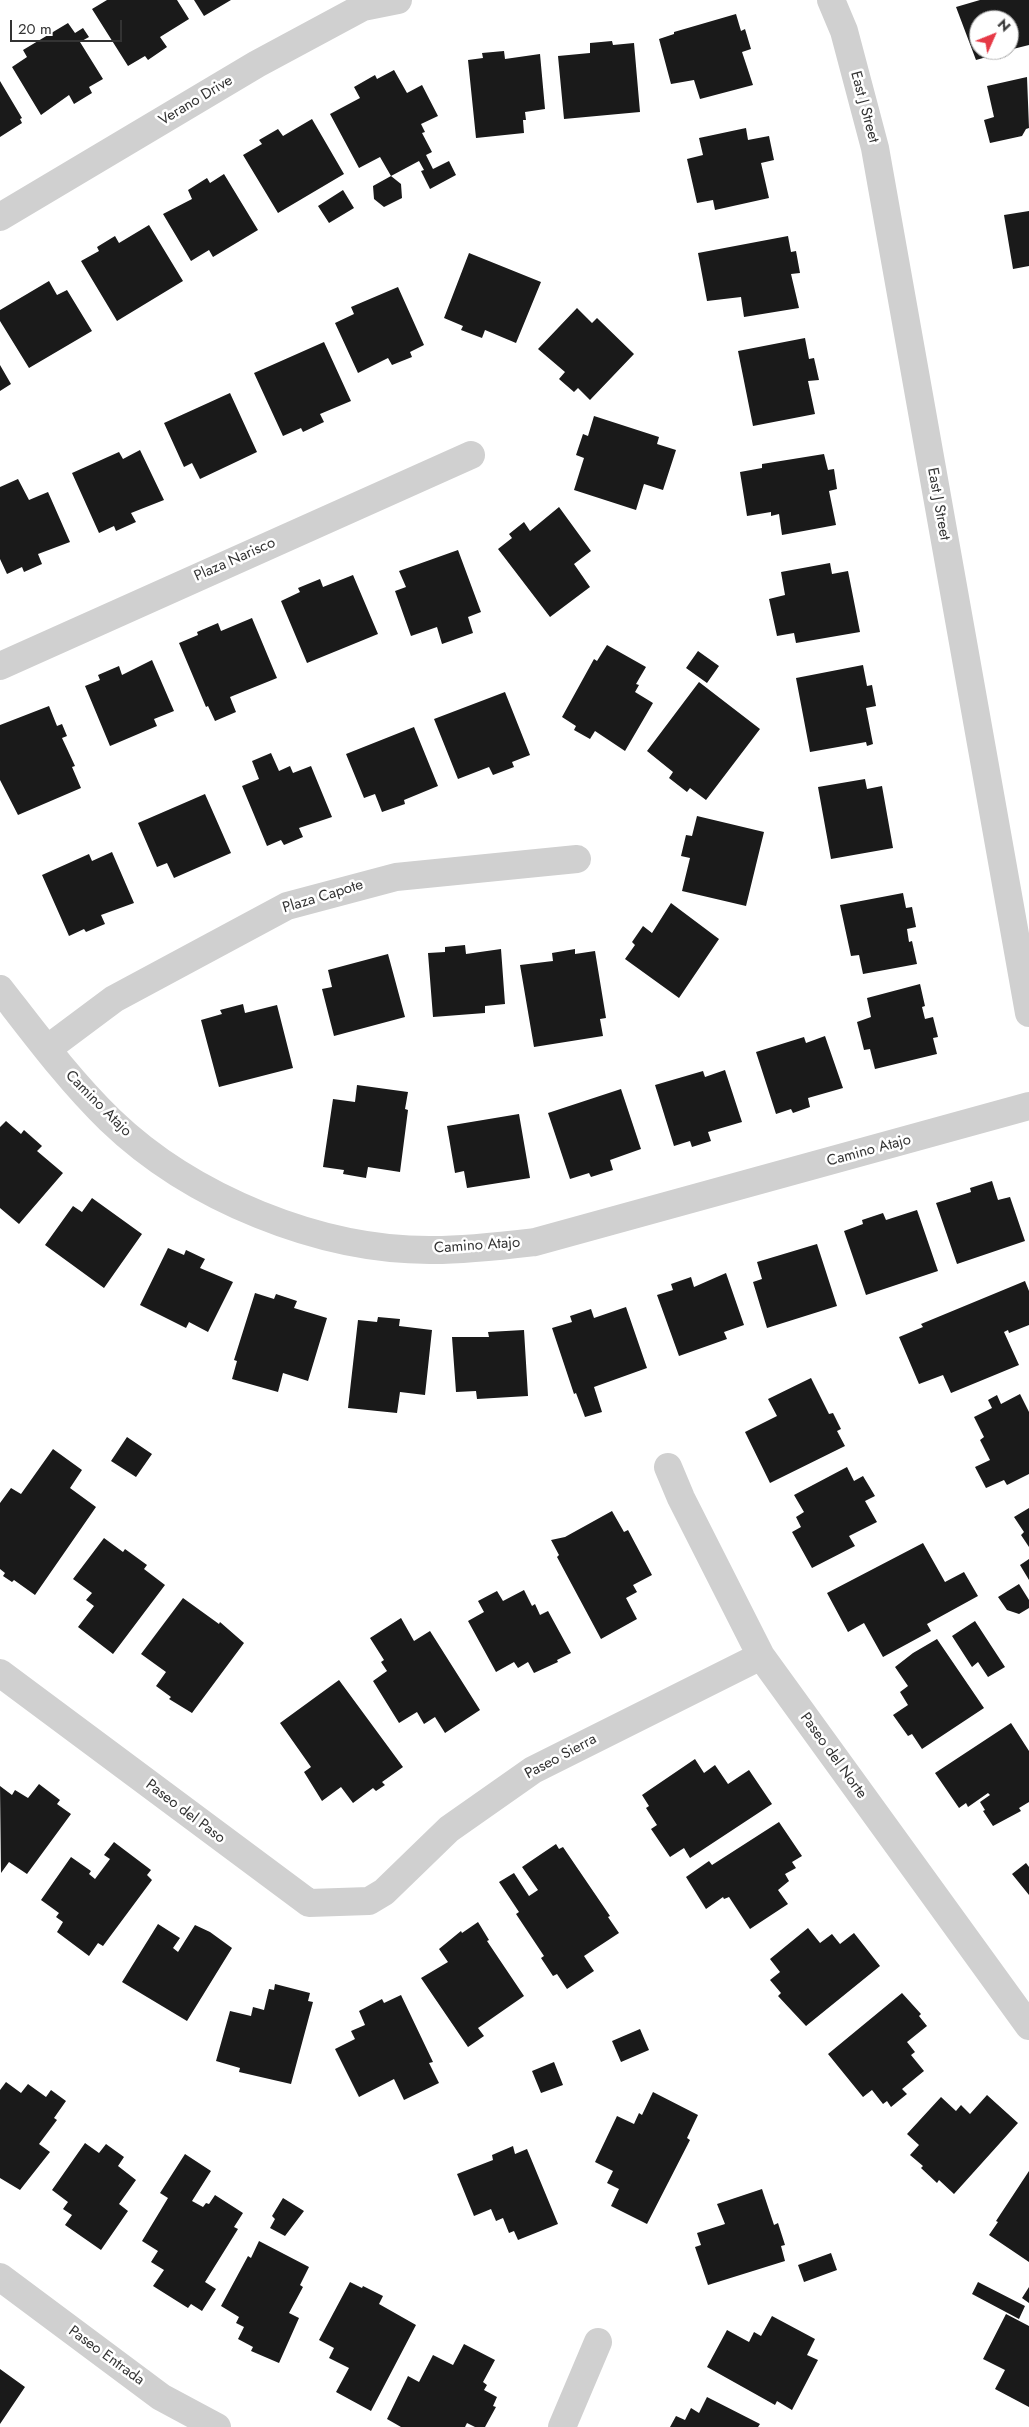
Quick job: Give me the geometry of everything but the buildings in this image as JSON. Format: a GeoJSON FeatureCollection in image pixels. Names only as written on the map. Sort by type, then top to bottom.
{"type":"FeatureCollection","features":[{"type":"Feature","properties":{"kind":"street","name":"Verano Drive"},"geometry":{"type":"LineString","coordinates":[[0,217],[257,64],[362,6],[398,0]]}},
{"type":"Feature","properties":{"kind":"street","name":"East J Street"},"geometry":{"type":"LineString","coordinates":[[831,0],[844,31],[875,148],[1029,1013]]}},
{"type":"Feature","properties":{"kind":"street","name":"Plaza Narisco"},"geometry":{"type":"LineString","coordinates":[[0,666],[471,455]]}},
{"type":"Feature","properties":{"kind":"street","name":"Plaza Capote"},"geometry":{"type":"LineString","coordinates":[[47,1050],[114,999],[287,906],[396,877],[577,859]]}},
{"type":"Feature","properties":{"kind":"street","name":"Camino Atajo"},"geometry":{"type":"LineString","coordinates":[[0,989],[77,1087],[111,1121],[164,1162],[230,1201],[278,1222],[328,1237],[379,1246],[432,1250],[484,1249],[535,1242],[1029,1106]]}},
{"type":"Feature","properties":{"kind":"street","name":"Paseo del Norte"},"geometry":{"type":"LineString","coordinates":[[668,1468],[681,1498],[761,1656],[1029,2026]]}},
{"type":"Feature","properties":{"kind":"street","name":"Paseo Sierra"},"geometry":{"type":"LineString","coordinates":[[384,1892],[449,1830],[533,1770],[761,1656]]}},
{"type":"Feature","properties":{"kind":"street","name":"Paseo del Paso"},"geometry":{"type":"LineString","coordinates":[[0,1673],[309,1903],[369,1901],[384,1892]]}},
{"type":"Feature","properties":{"kind":"street","name":"Paseo Entrada"},"geometry":{"type":"LineString","coordinates":[[0,2277],[161,2397],[217,2427]]}},
{"type":"Feature","properties":{"kind":"street"},"geometry":{"type":"LineString","coordinates":[[562,2427],[598,2342]]}}]}
